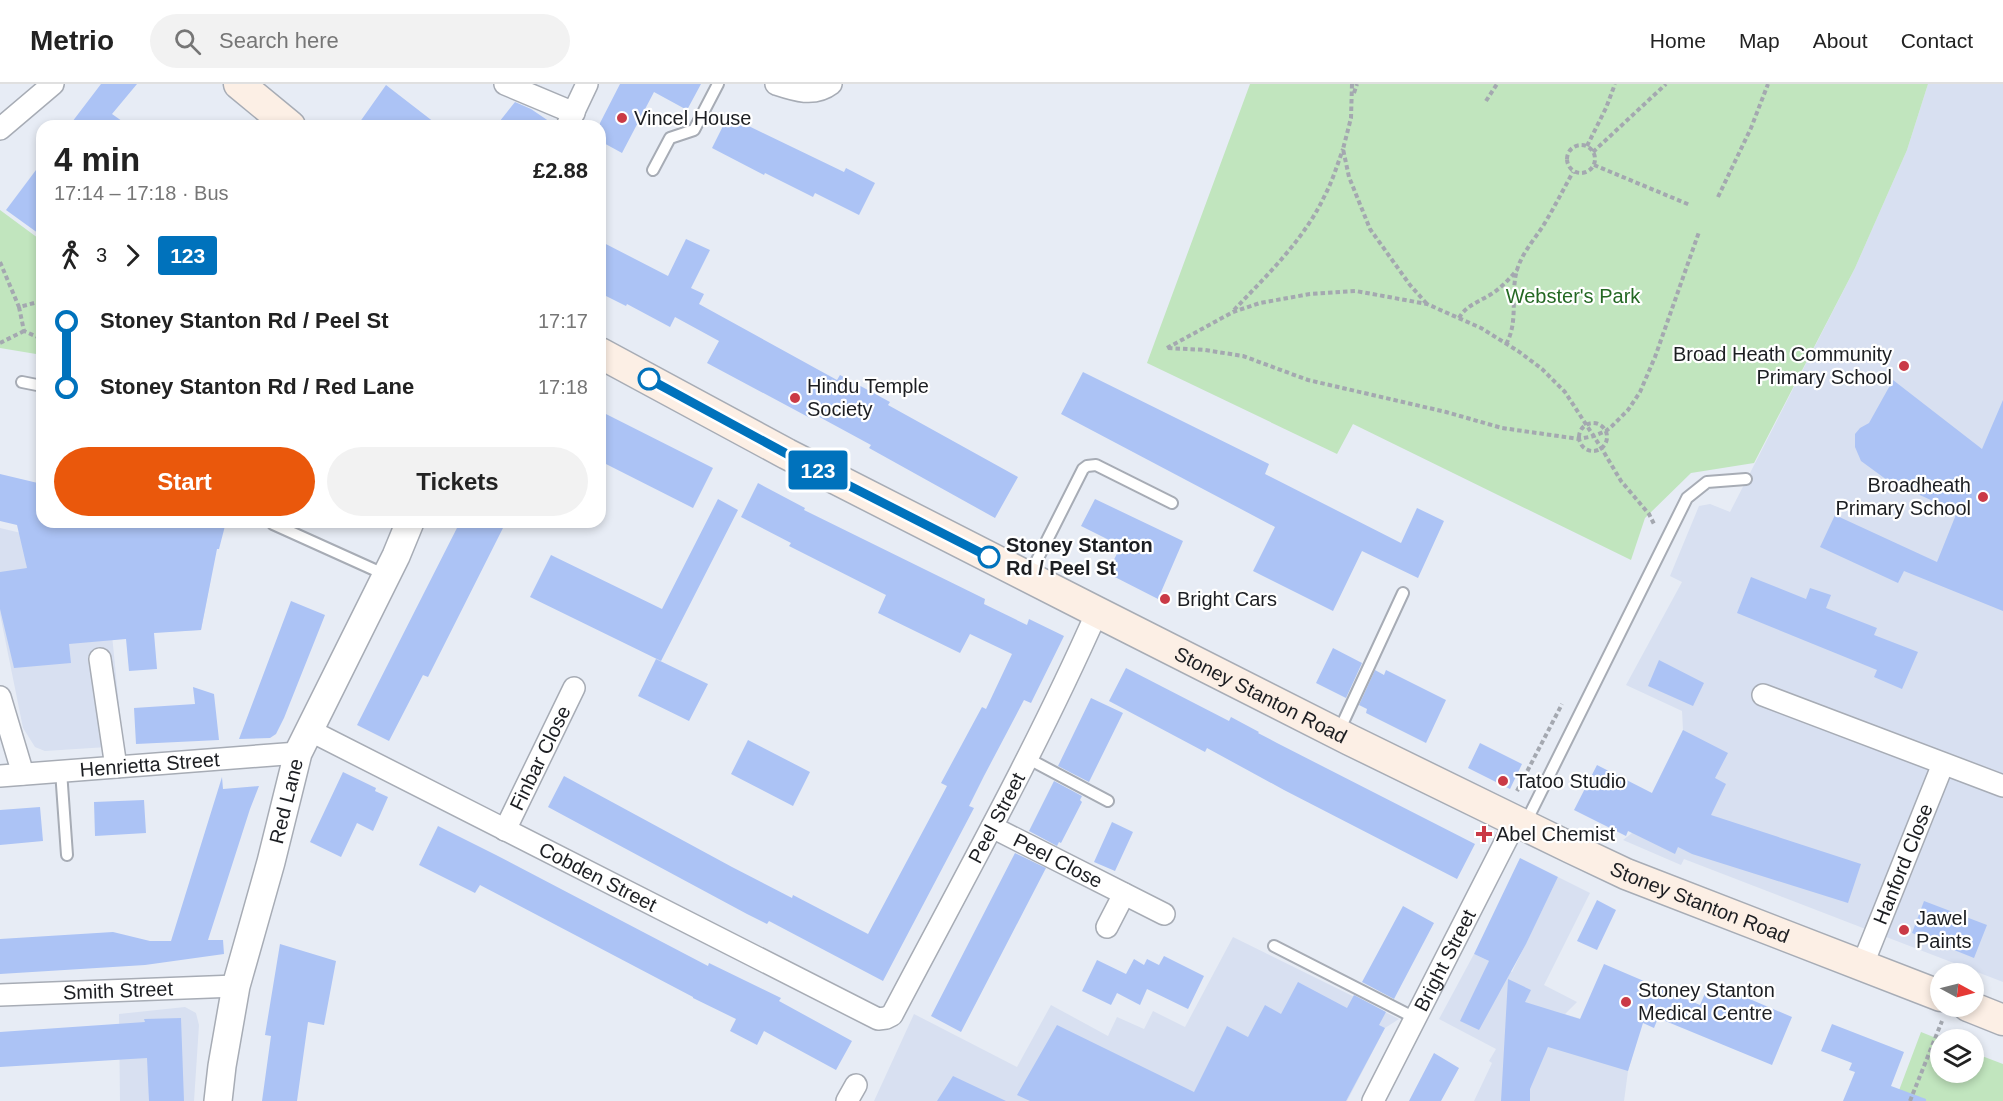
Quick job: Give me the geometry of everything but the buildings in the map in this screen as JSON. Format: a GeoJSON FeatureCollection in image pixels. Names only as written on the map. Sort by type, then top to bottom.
{"type":"FeatureCollection","features":[{"type":"Feature","properties":{"kind":"main road"},"geometry":{"type":"LineString","coordinates":[[239,84],[283,120]]}},
{"type":"Feature","properties":{"kind":"main road","name":"Stoney Stanton Road"},"geometry":{"type":"LineString","coordinates":[[606,356],[787,454],[1097,612],[1338,734],[1626,874],[1862,966],[1930,997]]}},
{"type":"Feature","properties":{"kind":"main road","name":"Stoney Stanton Road"},"geometry":{"type":"LineString","coordinates":[[1984,1015],[2003,1020]]}},
{"type":"Feature","properties":{"kind":"street"},"geometry":{"type":"LineString","coordinates":[[0,129],[53,84]]}},
{"type":"Feature","properties":{"kind":"street"},"geometry":{"type":"LineString","coordinates":[[505,84],[570,119],[587,84]]}},
{"type":"Feature","properties":{"kind":"street"},"geometry":{"type":"LineString","coordinates":[[776,84],[795,90],[813,92],[825,89],[831,84]]}},
{"type":"Feature","properties":{"kind":"street","name":"Red Lane"},"geometry":{"type":"LineString","coordinates":[[218,1101],[236,986],[304,741],[407,528]]}},
{"type":"Feature","properties":{"kind":"street","name":"Peel Street"},"geometry":{"type":"LineString","coordinates":[[886,1018],[892,1015],[992,827],[1065,685],[1097,612]]}},
{"type":"Feature","properties":{"kind":"street"},"geometry":{"type":"LineString","coordinates":[[100,659],[116,766]]}},
{"type":"Feature","properties":{"kind":"street","name":"Finbar Close"},"geometry":{"type":"LineString","coordinates":[[505,830],[574,688]]}},
{"type":"Feature","properties":{"kind":"street"},"geometry":{"type":"LineString","coordinates":[[1763,694],[2003,786]]}},
{"type":"Feature","properties":{"kind":"street"},"geometry":{"type":"LineString","coordinates":[[0,697],[23,774]]}},
{"type":"Feature","properties":{"kind":"street","name":"Henrietta Street"},"geometry":{"type":"LineString","coordinates":[[0,776],[116,766],[304,741]]}},
{"type":"Feature","properties":{"kind":"street","name":"Cobden Street"},"geometry":{"type":"LineString","coordinates":[[304,741],[505,830],[878,1019],[886,1018]]}},
{"type":"Feature","properties":{"kind":"street","name":"Hanford Close"},"geometry":{"type":"LineString","coordinates":[[1862,966],[1944,764]]}},
{"type":"Feature","properties":{"kind":"street","name":"Bright Street"},"geometry":{"type":"LineString","coordinates":[[1373,1101],[1515,820]]}},
{"type":"Feature","properties":{"kind":"street","name":"Peel Close"},"geometry":{"type":"LineString","coordinates":[[992,827],[1164,914]]}},
{"type":"Feature","properties":{"kind":"street","name":"Peel Close"},"geometry":{"type":"LineString","coordinates":[[1107,927],[1124,894]]}},
{"type":"Feature","properties":{"kind":"street","name":"Smith Street"},"geometry":{"type":"LineString","coordinates":[[0,995],[236,986]]}},
{"type":"Feature","properties":{"kind":"lane"},"geometry":{"type":"LineString","coordinates":[[653,170],[670,138],[694,130],[718,84]]}},
{"type":"Feature","properties":{"kind":"lane"},"geometry":{"type":"LineString","coordinates":[[22,382],[36,385]]}},
{"type":"Feature","properties":{"kind":"lane"},"geometry":{"type":"LineString","coordinates":[[1029,577],[1083,469],[1088,466],[1096,465],[1172,503]]}},
{"type":"Feature","properties":{"kind":"lane"},"geometry":{"type":"LineString","coordinates":[[1515,820],[1687,498],[1707,482],[1746,479]]}},
{"type":"Feature","properties":{"kind":"lane"},"geometry":{"type":"LineString","coordinates":[[281,528],[386,575]]}},
{"type":"Feature","properties":{"kind":"lane"},"geometry":{"type":"LineString","coordinates":[[1338,734],[1403,594]]}},
{"type":"Feature","properties":{"kind":"lane"},"geometry":{"type":"LineString","coordinates":[[1027,758],[1108,801]]}},
{"type":"Feature","properties":{"kind":"lane"},"geometry":{"type":"LineString","coordinates":[[62,771],[66,855]]}},
{"type":"Feature","properties":{"kind":"lane"},"geometry":{"type":"LineString","coordinates":[[1274,946],[1415,1018]]}},
{"type":"Feature","properties":{"kind":"path"},"geometry":{"type":"LineString","coordinates":[[1233,312],[1284,256],[1324,199],[1343,149],[1351,118],[1352,84]]}},
{"type":"Feature","properties":{"kind":"path"},"geometry":{"type":"LineString","coordinates":[[1353,94],[1358,84]]}},
{"type":"Feature","properties":{"kind":"path"},"geometry":{"type":"LineString","coordinates":[[1486,101],[1497,84]]}},
{"type":"Feature","properties":{"kind":"path"},"geometry":{"type":"LineString","coordinates":[[1587,146],[1615,84]]}},
{"type":"Feature","properties":{"kind":"path"},"geometry":{"type":"LineString","coordinates":[[1593,152],[1665,84]]}},
{"type":"Feature","properties":{"kind":"path"},"geometry":{"type":"LineString","coordinates":[[1718,197],[1751,128],[1768,84]]}},
{"type":"Feature","properties":{"kind":"path"},"geometry":{"type":"LineString","coordinates":[[1577,145],[1587,146],[1593,152],[1594,165],[1585,173],[1573,172],[1566,160],[1569,150],[1577,145]]}},
{"type":"Feature","properties":{"kind":"path"},"geometry":{"type":"LineString","coordinates":[[1343,149],[1349,177],[1370,229],[1410,285],[1427,304]]}},
{"type":"Feature","properties":{"kind":"path"},"geometry":{"type":"LineString","coordinates":[[1594,165],[1690,205]]}},
{"type":"Feature","properties":{"kind":"path"},"geometry":{"type":"LineString","coordinates":[[1506,344],[1512,332],[1514,285],[1518,269],[1524,254],[1573,172]]}},
{"type":"Feature","properties":{"kind":"path"},"geometry":{"type":"LineString","coordinates":[[1653,530],[1654,522],[1621,482],[1602,448],[1593,436],[1565,392],[1542,369],[1481,328],[1427,304],[1356,291],[1310,294],[1260,303],[1233,312],[1167,348],[1205,350],[1243,356],[1308,380],[1502,428],[1579,439],[1593,436],[1606,431],[1629,410],[1640,392],[1655,357],[1699,232]]}},
{"type":"Feature","properties":{"kind":"path"},"geometry":{"type":"LineString","coordinates":[[0,262],[19,307],[24,331]]}},
{"type":"Feature","properties":{"kind":"path"},"geometry":{"type":"LineString","coordinates":[[1459,318],[1466,308],[1493,293],[1518,269]]}},
{"type":"Feature","properties":{"kind":"path"},"geometry":{"type":"LineString","coordinates":[[19,307],[36,303]]}},
{"type":"Feature","properties":{"kind":"path"},"geometry":{"type":"LineString","coordinates":[[24,331],[36,336]]}},
{"type":"Feature","properties":{"kind":"path"},"geometry":{"type":"LineString","coordinates":[[0,343],[24,331]]}},
{"type":"Feature","properties":{"kind":"path"},"geometry":{"type":"LineString","coordinates":[[1598,423],[1606,431],[1607,441],[1602,448],[1594,452],[1585,450],[1579,439],[1580,430],[1586,424],[1598,423]]}},
{"type":"Feature","properties":{"kind":"path"},"geometry":{"type":"LineString","coordinates":[[1515,820],[1567,694]]}},
{"type":"Feature","properties":{"kind":"path"},"geometry":{"type":"LineString","coordinates":[[1910,1101],[1947,1017]]}},
{"type":"Feature","properties":{"kind":"shaded area"},"geometry":{"type":"Polygon","coordinates":[[[1928,84],[2003,84],[2003,982],[1984,975],[1984,963],[1954,963],[1684,859],[1681,865],[1623,840],[1632,833],[1683,730],[1682,711],[1626,685],[1682,582],[1670,576],[1699,506],[1710,504],[1730,512],[1855,268],[1907,150],[1928,84]]]}},
{"type":"Feature","properties":{"kind":"shaded area"},"geometry":{"type":"Polygon","coordinates":[[[0,528],[211,578],[201,630],[112,635],[123,746],[45,751],[35,747],[23,728],[0,614],[0,528]]]}},
{"type":"Feature","properties":{"kind":"shaded area"},"geometry":{"type":"Polygon","coordinates":[[[1558,877],[1590,893],[1544,985],[1577,1002],[1565,1014],[1638,1037],[1628,1071],[1624,1101],[1474,1101],[1496,1049],[1439,1019],[1474,954],[1512,972],[1558,877]]]}},
{"type":"Feature","properties":{"kind":"shaded area"},"geometry":{"type":"Polygon","coordinates":[[[1233,937],[1399,1019],[1385,1028],[1347,1101],[874,1101],[914,1014],[1017,1067],[1051,1005],[1108,1036],[1117,1017],[1144,1029],[1153,1011],[1185,1027],[1233,937]]]}},
{"type":"Feature","properties":{"kind":"shaded area"},"geometry":{"type":"Polygon","coordinates":[[[185,1007],[196,1013],[199,1025],[194,1101],[120,1101],[119,1014],[185,1007]]]}},
{"type":"Feature","properties":{"kind":"green space","name":"Webster's Park"},"geometry":{"type":"Polygon","coordinates":[[[1250,84],[1928,84],[1907,150],[1855,268],[1754,463],[1691,473],[1645,518],[1631,560],[1353,424],[1337,454],[1147,363],[1250,84]]]}},
{"type":"Feature","properties":{"kind":"green space"},"geometry":{"type":"Polygon","coordinates":[[[0,210],[36,237],[36,354],[0,348],[0,210]]]}},
{"type":"Feature","properties":{"kind":"green space"},"geometry":{"type":"Polygon","coordinates":[[[1921,1032],[1930,1036],[1930,1083],[1984,1083],[1984,1057],[2003,1064],[2003,1101],[1895,1101],[1921,1032]]]}},
{"type":"Feature","properties":{"kind":"bus line","name":"123"},"geometry":{"type":"LineString","coordinates":[[649,379],[787,454],[989,557]]}},
{"type":"Feature","properties":{"kind":"place","name":"Vincel House"},"geometry":{"type":"Point","coordinates":[622,118]}},
{"type":"Feature","properties":{"kind":"place","name":"Broad Heath Community Primary School"},"geometry":{"type":"Point","coordinates":[1904,366]}},
{"type":"Feature","properties":{"kind":"place","name":"Hindu Temple Society"},"geometry":{"type":"Point","coordinates":[795,398]}},
{"type":"Feature","properties":{"kind":"place","name":"Broadheath Primary School"},"geometry":{"type":"Point","coordinates":[1983,497]}},
{"type":"Feature","properties":{"kind":"place","name":"Stoney Stanton Rd / Peel St"},"geometry":{"type":"Point","coordinates":[989,557]}},
{"type":"Feature","properties":{"kind":"place","name":"Bright Cars"},"geometry":{"type":"Point","coordinates":[1165,599]}},
{"type":"Feature","properties":{"kind":"place","name":"Tatoo Studio"},"geometry":{"type":"Point","coordinates":[1503,781]}},
{"type":"Feature","properties":{"kind":"place","name":"Abel Chemist"},"geometry":{"type":"Point","coordinates":[1484,834]}},
{"type":"Feature","properties":{"kind":"place","name":"Jawel Paints"},"geometry":{"type":"Point","coordinates":[1904,930]}},
{"type":"Feature","properties":{"kind":"place","name":"Stoney Stanton Medical Centre"},"geometry":{"type":"Point","coordinates":[1626,1002]}}]}
